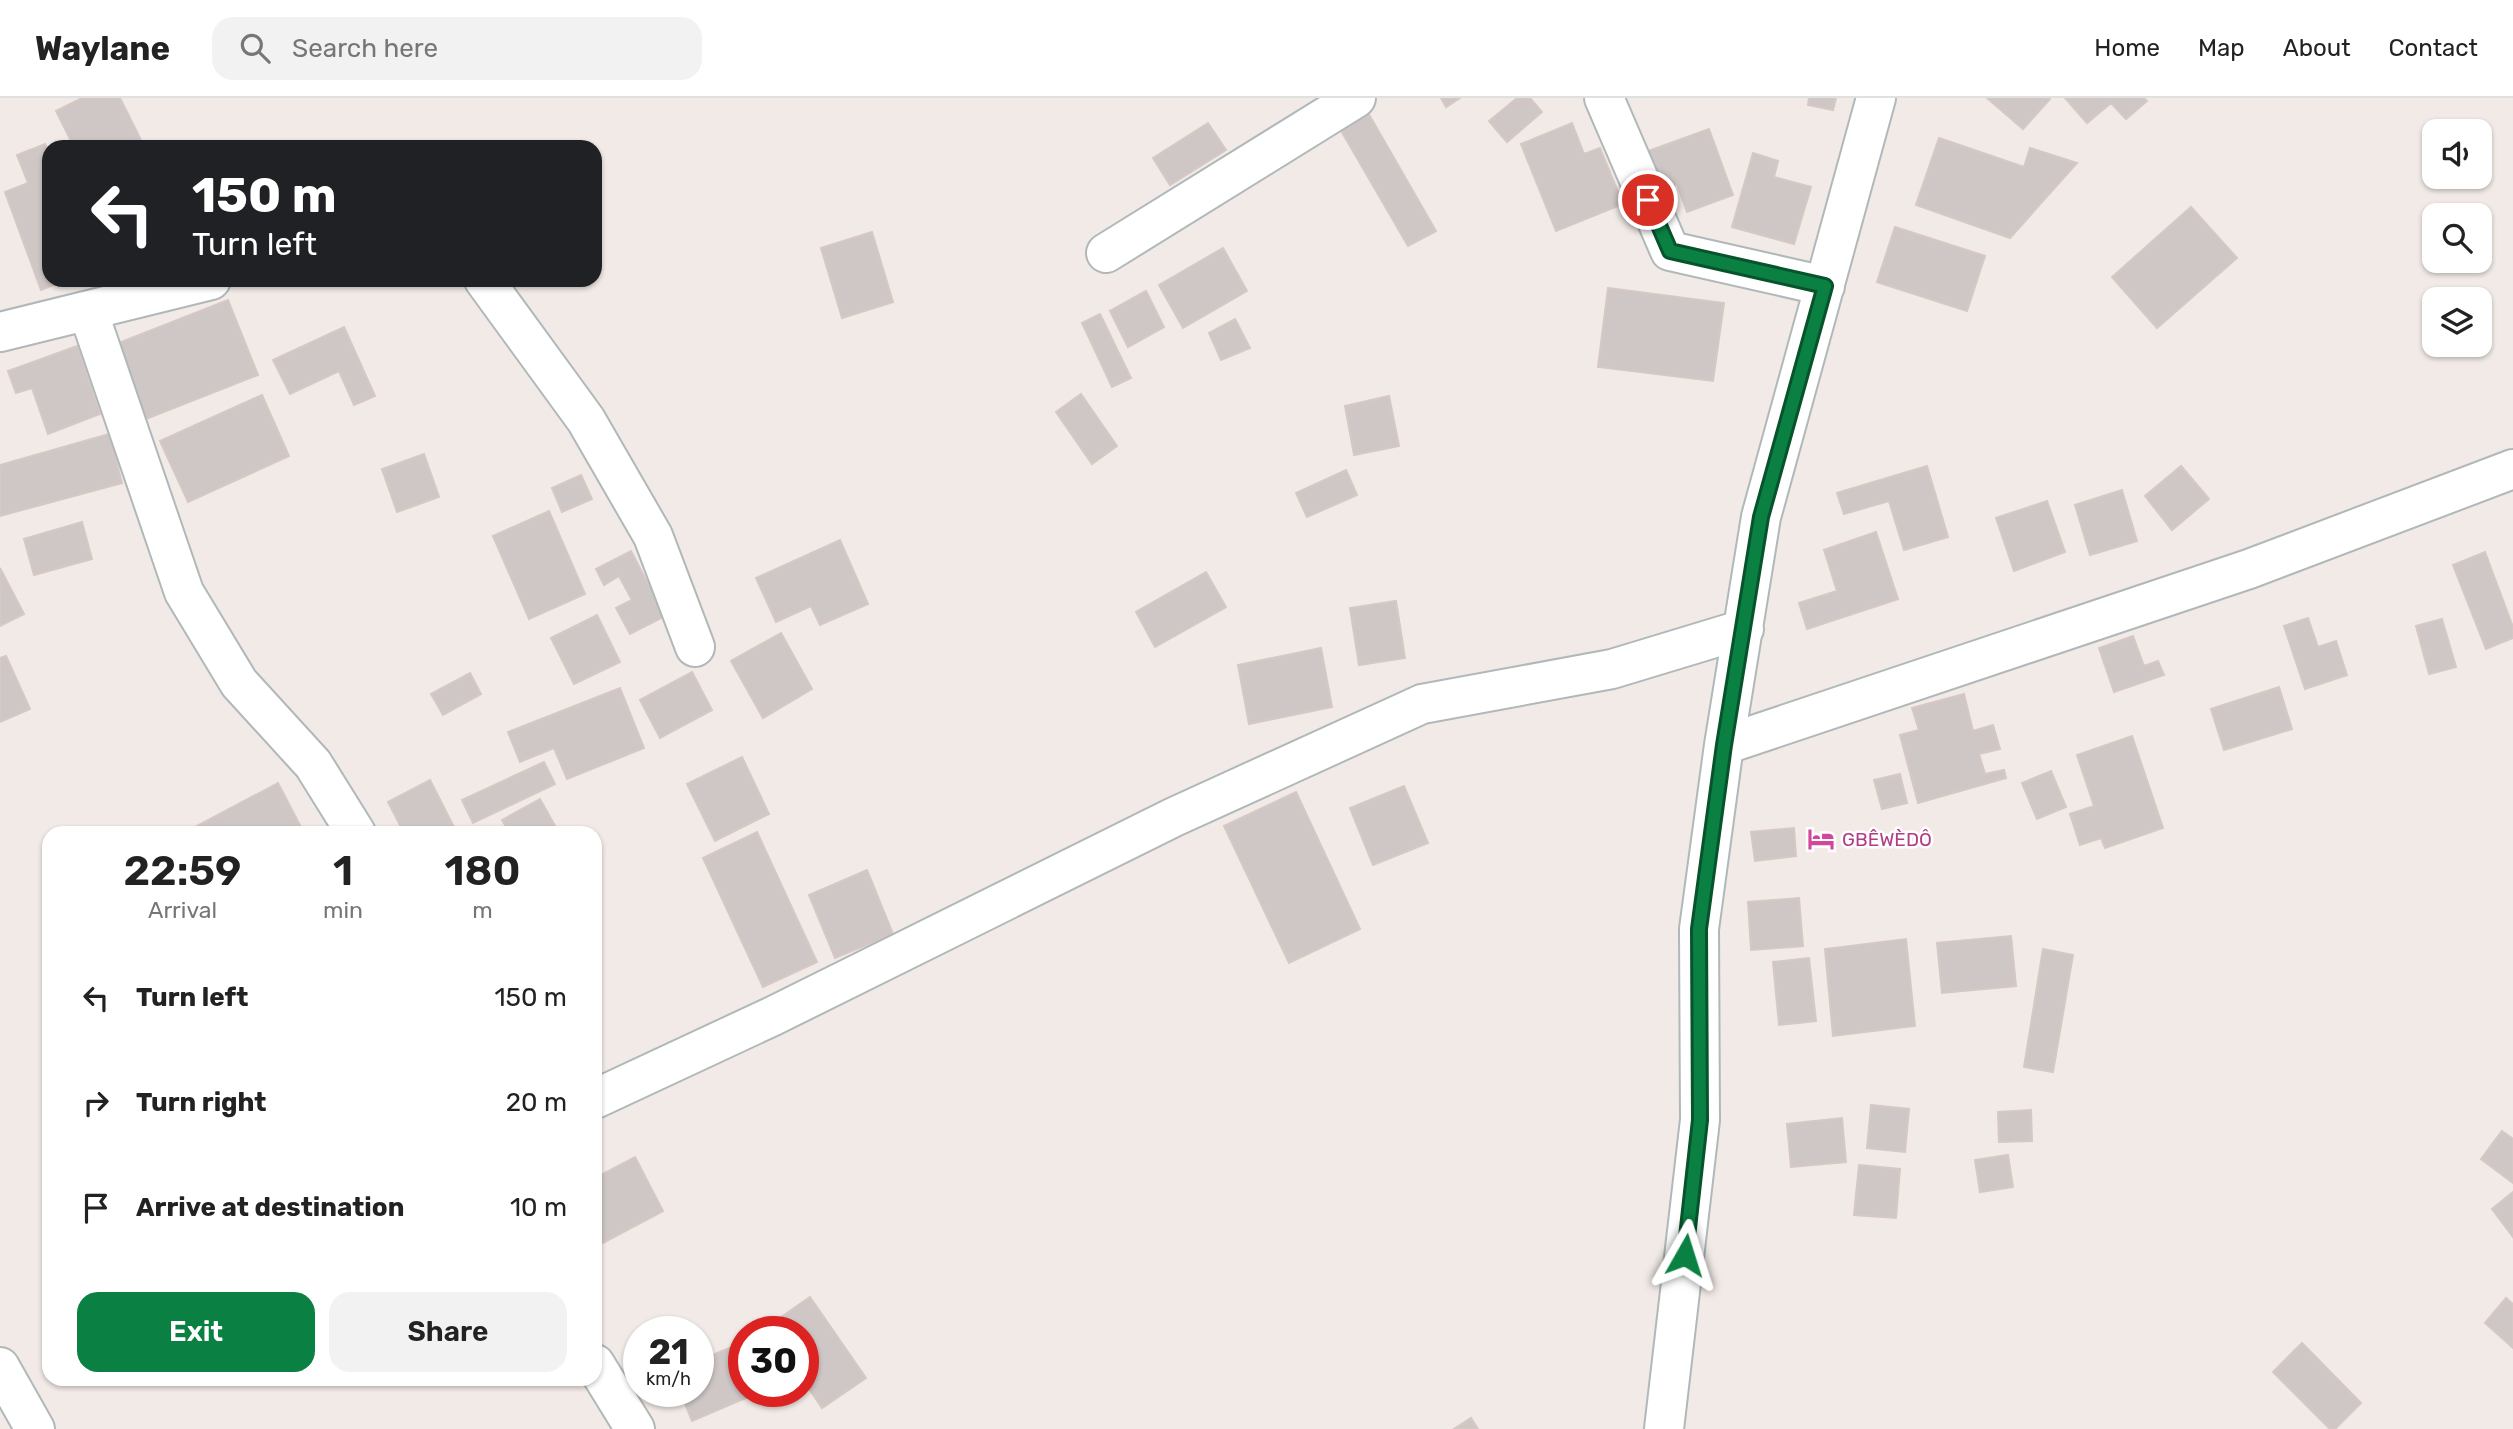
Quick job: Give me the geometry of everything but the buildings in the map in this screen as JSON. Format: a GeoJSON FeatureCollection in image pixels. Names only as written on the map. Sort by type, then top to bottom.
{"type":"FeatureCollection","features":[{"type":"Feature","properties":{"kind":"street"},"geometry":{"type":"LineString","coordinates":[[1106,253],[1356,98]]}},
{"type":"Feature","properties":{"kind":"street"},"geometry":{"type":"LineString","coordinates":[[1604,98],[1670,251],[1825,286]]}},
{"type":"Feature","properties":{"kind":"street"},"geometry":{"type":"LineString","coordinates":[[1664,1429],[1700,1120],[1699,929],[1724,745],[1761,517],[1876,98]]}},
{"type":"Feature","properties":{"kind":"street"},"geometry":{"type":"LineString","coordinates":[[0,332],[183,287]]}},
{"type":"Feature","properties":{"kind":"street"},"geometry":{"type":"LineString","coordinates":[[489,287],[586,420],[653,536],[695,647]]}},
{"type":"Feature","properties":{"kind":"street"},"geometry":{"type":"LineString","coordinates":[[88,311],[184,592],[239,683],[313,764],[352,826]]}},
{"type":"Feature","properties":{"kind":"street"},"geometry":{"type":"LineString","coordinates":[[1724,745],[2249,569],[2513,469]]}},
{"type":"Feature","properties":{"kind":"street"},"geometry":{"type":"LineString","coordinates":[[602,1096],[774,1016],[1174,817],[1422,704],[1612,669],[1744,629]]}},
{"type":"Feature","properties":{"kind":"street"},"geometry":{"type":"LineString","coordinates":[[0,1367],[35,1429]]}},
{"type":"Feature","properties":{"kind":"street"},"geometry":{"type":"LineString","coordinates":[[602,1375],[635,1429]]}},
{"type":"Feature","properties":{"kind":"place","name":"GBÊWÈDÔ"},"geometry":{"type":"Point","coordinates":[1821,839]}},
{"type":"Feature","properties":{"kind":"route"},"geometry":{"type":"LineString","coordinates":[[1648,200],[1670,251],[1825,286],[1761,517],[1724,745],[1699,929],[1700,1120],[1685,1255]]}}]}
